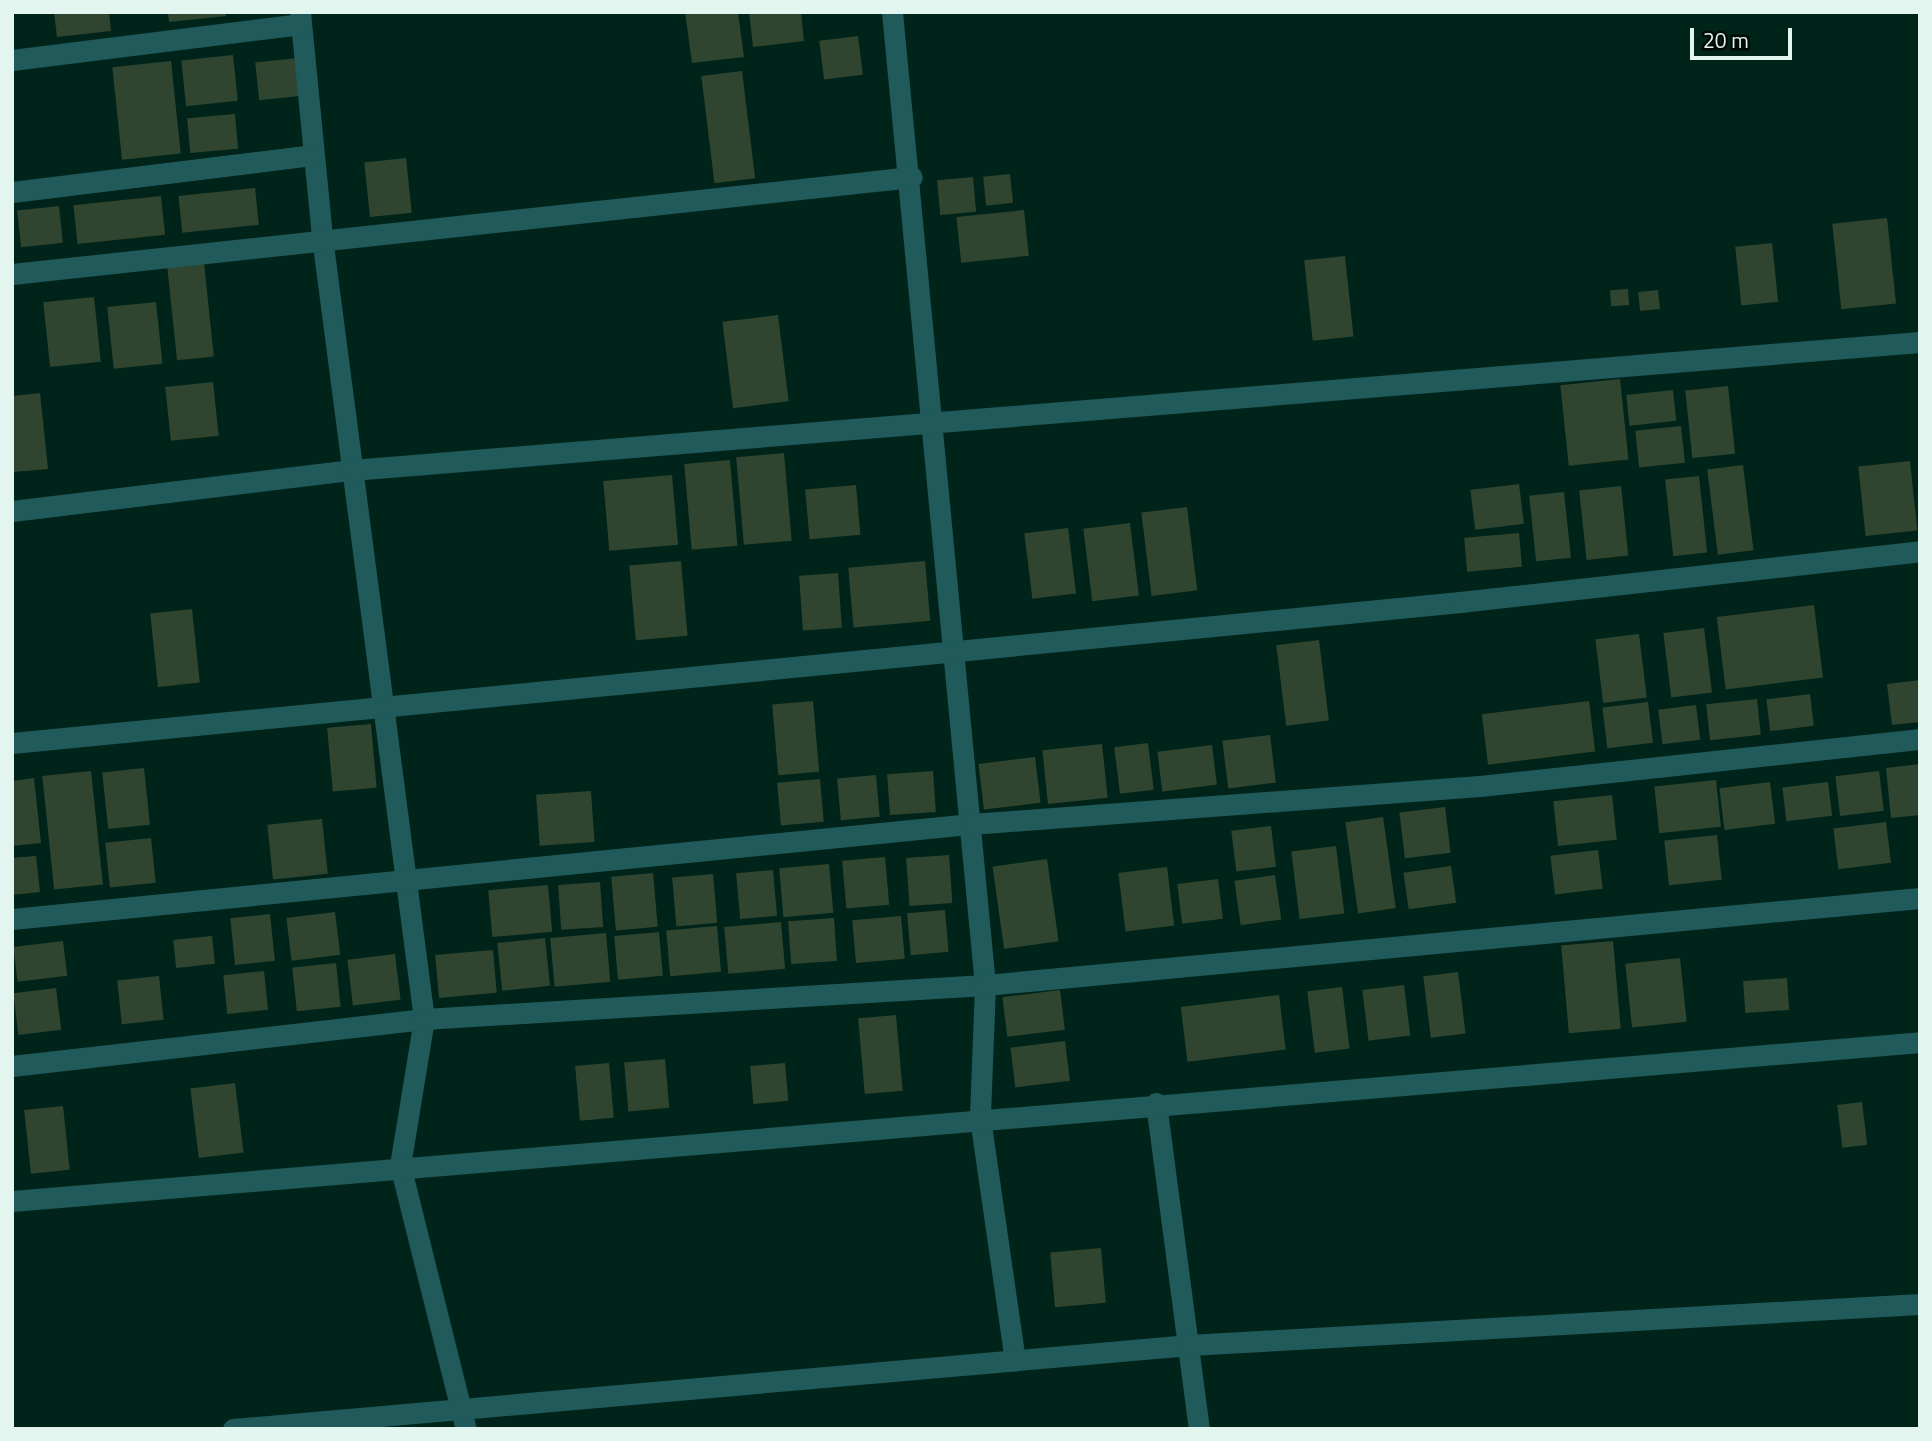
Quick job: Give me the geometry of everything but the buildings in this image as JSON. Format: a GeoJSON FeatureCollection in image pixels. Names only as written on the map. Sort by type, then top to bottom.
{"type":"FeatureCollection","features":[{"type":"Feature","properties":{"kind":"street"},"geometry":{"type":"LineString","coordinates":[[892,12],[912,177],[985,985],[980,1118],[1015,1360]]}},
{"type":"Feature","properties":{"kind":"street"},"geometry":{"type":"LineString","coordinates":[[12,60],[300,18],[321,237],[408,880],[424,1019],[400,1165],[465,1419]]}},
{"type":"Feature","properties":{"kind":"street"},"geometry":{"type":"LineString","coordinates":[[12,192],[314,155]]}},
{"type":"Feature","properties":{"kind":"street"},"geometry":{"type":"LineString","coordinates":[[12,274],[321,237],[912,177]]}},
{"type":"Feature","properties":{"kind":"street"},"geometry":{"type":"LineString","coordinates":[[12,511],[352,470],[1920,342]]}},
{"type":"Feature","properties":{"kind":"street"},"geometry":{"type":"LineString","coordinates":[[12,743],[955,651],[1920,551]]}},
{"type":"Feature","properties":{"kind":"street"},"geometry":{"type":"LineString","coordinates":[[12,919],[971,824],[1480,786],[1920,739]]}},
{"type":"Feature","properties":{"kind":"street"},"geometry":{"type":"LineString","coordinates":[[12,1066],[424,1019],[985,985],[1920,898]]}},
{"type":"Feature","properties":{"kind":"street"},"geometry":{"type":"LineString","coordinates":[[12,1201],[400,1165],[1920,1042]]}},
{"type":"Feature","properties":{"kind":"street"},"geometry":{"type":"LineString","coordinates":[[1156,1103],[1199,1429]]}},
{"type":"Feature","properties":{"kind":"street"},"geometry":{"type":"LineString","coordinates":[[233,1429],[465,1419],[1015,1360],[1189,1345],[1920,1304]]}}]}
